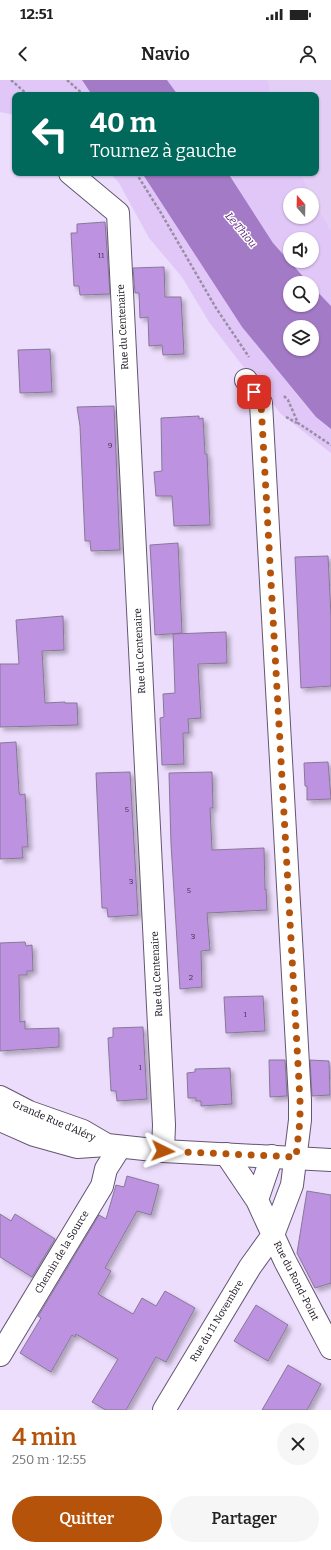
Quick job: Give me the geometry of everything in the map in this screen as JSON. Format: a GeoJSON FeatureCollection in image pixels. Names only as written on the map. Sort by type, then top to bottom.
{"type":"FeatureCollection","features":[{"type":"Feature","properties":{"kind":"street","name":"Rue du Centenaire"},"geometry":{"type":"LineString","coordinates":[[74,176],[118,213],[164,1125],[163,1151]]}},
{"type":"Feature","properties":{"kind":"street","name":"Rue du Rond-Point"},"geometry":{"type":"LineString","coordinates":[[246,380],[261,403],[300,1100],[300,1120],[292,1185],[273,1235]]}},
{"type":"Feature","properties":{"kind":"street","name":"Grande Rue d'Aléry"},"geometry":{"type":"LineString","coordinates":[[0,1098],[29,1112],[83,1131],[114,1146]]}},
{"type":"Feature","properties":{"kind":"street","name":"Grande Rue d'Aléry"},"geometry":{"type":"LineString","coordinates":[[0,1120],[34,1135],[77,1147],[114,1146],[163,1151],[331,1160]]}},
{"type":"Feature","properties":{"kind":"street","name":"Chemin de la Source"},"geometry":{"type":"LineString","coordinates":[[0,1355],[102,1186],[114,1146]]}},
{"type":"Feature","properties":{"kind":"street","name":"Rue du Rond-Point"},"geometry":{"type":"LineString","coordinates":[[226,1154],[257,1200],[290,1272],[331,1348]]}},
{"type":"Feature","properties":{"kind":"street"},"geometry":{"type":"LineString","coordinates":[[257,1200],[272,1156]]}},
{"type":"Feature","properties":{"kind":"street","name":"Rue du 11 Novembre"},"geometry":{"type":"LineString","coordinates":[[164,1410],[250,1267],[273,1235]]}},
{"type":"Feature","properties":{"kind":"path"},"geometry":{"type":"LineString","coordinates":[[11,80],[25,92]]}},
{"type":"Feature","properties":{"kind":"path"},"geometry":{"type":"LineString","coordinates":[[67,80],[81,92]]}},
{"type":"Feature","properties":{"kind":"path"},"geometry":{"type":"LineString","coordinates":[[138,176],[216,308],[247,355]]}},
{"type":"Feature","properties":{"kind":"path"},"geometry":{"type":"LineString","coordinates":[[294,414],[298,423],[331,445]]}},
{"type":"Feature","properties":{"kind":"shaded area"},"geometry":{"type":"Polygon","coordinates":[[[0,80],[82,80],[90,92],[12,92],[12,114],[0,112],[0,80]]]}},
{"type":"Feature","properties":{"kind":"shaded area"},"geometry":{"type":"Polygon","coordinates":[[[167,80],[268,80],[270,92],[176,92],[167,80]]]}},
{"type":"Feature","properties":{"kind":"shaded area"},"geometry":{"type":"Polygon","coordinates":[[[268,80],[331,80],[331,231],[319,209],[319,188],[308,188],[302,176],[319,176],[319,92],[270,92],[268,80]]]}},
{"type":"Feature","properties":{"kind":"shaded area"},"geometry":{"type":"Polygon","coordinates":[[[113,176],[144,176],[242,327],[316,417],[331,429],[331,453],[281,414],[242,365],[209,322],[182,277],[149,238],[119,183],[113,176]]]}},
{"type":"Feature","properties":{"kind":"shaded area"},"geometry":{"type":"Polygon","coordinates":[[[230,176],[302,176],[308,188],[283,188],[283,224],[319,224],[319,209],[331,231],[331,306],[319,293],[319,276],[303,276],[296,268],[319,268],[319,232],[283,232],[283,254],[273,243],[230,176]]]}},
{"type":"Feature","properties":{"kind":"water"},"geometry":{"type":"Polygon","coordinates":[[[82,80],[167,80],[176,92],[90,92],[82,80]]]}},
{"type":"Feature","properties":{"kind":"water","name":"Le Thiou"},"geometry":{"type":"Polygon","coordinates":[[[144,176],[230,176],[273,243],[283,254],[283,268],[296,268],[303,276],[283,276],[283,312],[319,312],[319,293],[331,306],[331,429],[316,417],[242,327],[144,176]]]}},
{"type":"Feature","properties":{"kind":"building"},"geometry":{"type":"Polygon","coordinates":[[[105,222],[110,294],[80,295],[79,286],[74,286],[71,233],[77,233],[77,224],[105,222]]]}},
{"type":"Feature","properties":{"kind":"building"},"geometry":{"type":"Polygon","coordinates":[[[164,267],[165,297],[181,297],[184,354],[163,355],[162,345],[149,346],[148,317],[140,318],[139,293],[135,293],[133,268],[164,267]]]}},
{"type":"Feature","properties":{"kind":"building"},"geometry":{"type":"Polygon","coordinates":[[[50,349],[52,392],[20,393],[18,350],[50,349]]]}},
{"type":"Feature","properties":{"kind":"building"},"geometry":{"type":"Polygon","coordinates":[[[114,406],[120,550],[91,551],[90,541],[85,541],[80,426],[77,407],[114,406]]]}},
{"type":"Feature","properties":{"kind":"building"},"geometry":{"type":"Polygon","coordinates":[[[199,416],[199,419],[203,418],[205,454],[207,454],[210,525],[174,526],[172,496],[156,496],[154,472],[162,471],[161,418],[199,416]]]}},
{"type":"Feature","properties":{"kind":"building"},"geometry":{"type":"Polygon","coordinates":[[[178,543],[182,633],[155,635],[150,545],[178,543]]]}},
{"type":"Feature","properties":{"kind":"building"},"geometry":{"type":"Polygon","coordinates":[[[328,556],[331,616],[331,686],[301,688],[295,557],[328,556]]]}},
{"type":"Feature","properties":{"kind":"building"},"geometry":{"type":"Polygon","coordinates":[[[63,616],[64,650],[42,651],[45,703],[77,703],[78,725],[0,727],[0,664],[19,664],[16,620],[63,616]]]}},
{"type":"Feature","properties":{"kind":"building"},"geometry":{"type":"Polygon","coordinates":[[[226,632],[227,663],[198,664],[201,718],[188,719],[189,733],[183,733],[184,764],[162,765],[160,718],[164,717],[163,694],[175,693],[173,634],[226,632]]]}},
{"type":"Feature","properties":{"kind":"building"},"geometry":{"type":"Polygon","coordinates":[[[16,742],[19,792],[20,795],[25,794],[28,847],[22,847],[23,858],[0,859],[0,743],[16,742]]]}},
{"type":"Feature","properties":{"kind":"building"},"geometry":{"type":"Polygon","coordinates":[[[328,762],[331,799],[307,800],[304,763],[328,762]]]}},
{"type":"Feature","properties":{"kind":"building"},"geometry":{"type":"Polygon","coordinates":[[[130,772],[138,915],[108,917],[107,908],[102,908],[96,773],[130,772]]]}},
{"type":"Feature","properties":{"kind":"building"},"geometry":{"type":"Polygon","coordinates":[[[212,772],[213,808],[210,808],[212,850],[264,848],[267,910],[207,913],[210,950],[201,951],[202,987],[180,989],[171,844],[169,773],[212,772]]]}},
{"type":"Feature","properties":{"kind":"building"},"geometry":{"type":"Polygon","coordinates":[[[25,942],[26,946],[32,945],[33,971],[27,971],[27,975],[19,975],[20,1022],[25,1021],[25,1029],[59,1028],[59,1047],[0,1051],[0,943],[25,942]]]}},
{"type":"Feature","properties":{"kind":"building"},"geometry":{"type":"Polygon","coordinates":[[[263,996],[265,1031],[226,1033],[224,997],[263,996]]]}},
{"type":"Feature","properties":{"kind":"building"},"geometry":{"type":"Polygon","coordinates":[[[143,1027],[147,1099],[117,1101],[116,1091],[111,1091],[108,1038],[113,1037],[113,1028],[143,1027]]]}},
{"type":"Feature","properties":{"kind":"building"},"geometry":{"type":"Polygon","coordinates":[[[269,1060],[285,1060],[287,1096],[270,1097],[269,1060]]]}},
{"type":"Feature","properties":{"kind":"building"},"geometry":{"type":"Polygon","coordinates":[[[310,1060],[329,1061],[330,1095],[312,1096],[310,1060]]]}},
{"type":"Feature","properties":{"kind":"building"},"geometry":{"type":"Polygon","coordinates":[[[230,1068],[232,1104],[201,1106],[201,1101],[196,1101],[196,1098],[188,1098],[187,1073],[195,1072],[195,1069],[230,1068]]]}},
{"type":"Feature","properties":{"kind":"building"},"geometry":{"type":"Polygon","coordinates":[[[127,1176],[159,1185],[151,1215],[137,1211],[105,1268],[111,1271],[98,1294],[133,1314],[142,1298],[156,1306],[165,1291],[195,1308],[166,1362],[156,1357],[126,1410],[106,1410],[92,1402],[118,1359],[76,1334],[75,1337],[72,1335],[51,1372],[20,1353],[41,1318],[38,1316],[99,1215],[106,1219],[116,1185],[124,1187],[127,1176]]]}},
{"type":"Feature","properties":{"kind":"building"},"geometry":{"type":"Polygon","coordinates":[[[307,1191],[331,1195],[331,1283],[315,1288],[297,1253],[307,1191]]]}},
{"type":"Feature","properties":{"kind":"building"},"geometry":{"type":"Polygon","coordinates":[[[0,1214],[11,1221],[15,1214],[55,1239],[32,1277],[0,1257],[0,1214]]]}},
{"type":"Feature","properties":{"kind":"building"},"geometry":{"type":"Polygon","coordinates":[[[256,1305],[288,1325],[268,1361],[234,1341],[256,1305]]]}},
{"type":"Feature","properties":{"kind":"building"},"geometry":{"type":"Polygon","coordinates":[[[288,1365],[321,1384],[307,1410],[262,1410],[288,1365]]]}},
{"type":"Feature","properties":{"kind":"route"},"geometry":{"type":"LineString","coordinates":[[163,1151],[296,1157],[300,1120],[300,1100],[261,403],[254,392]]}}]}
